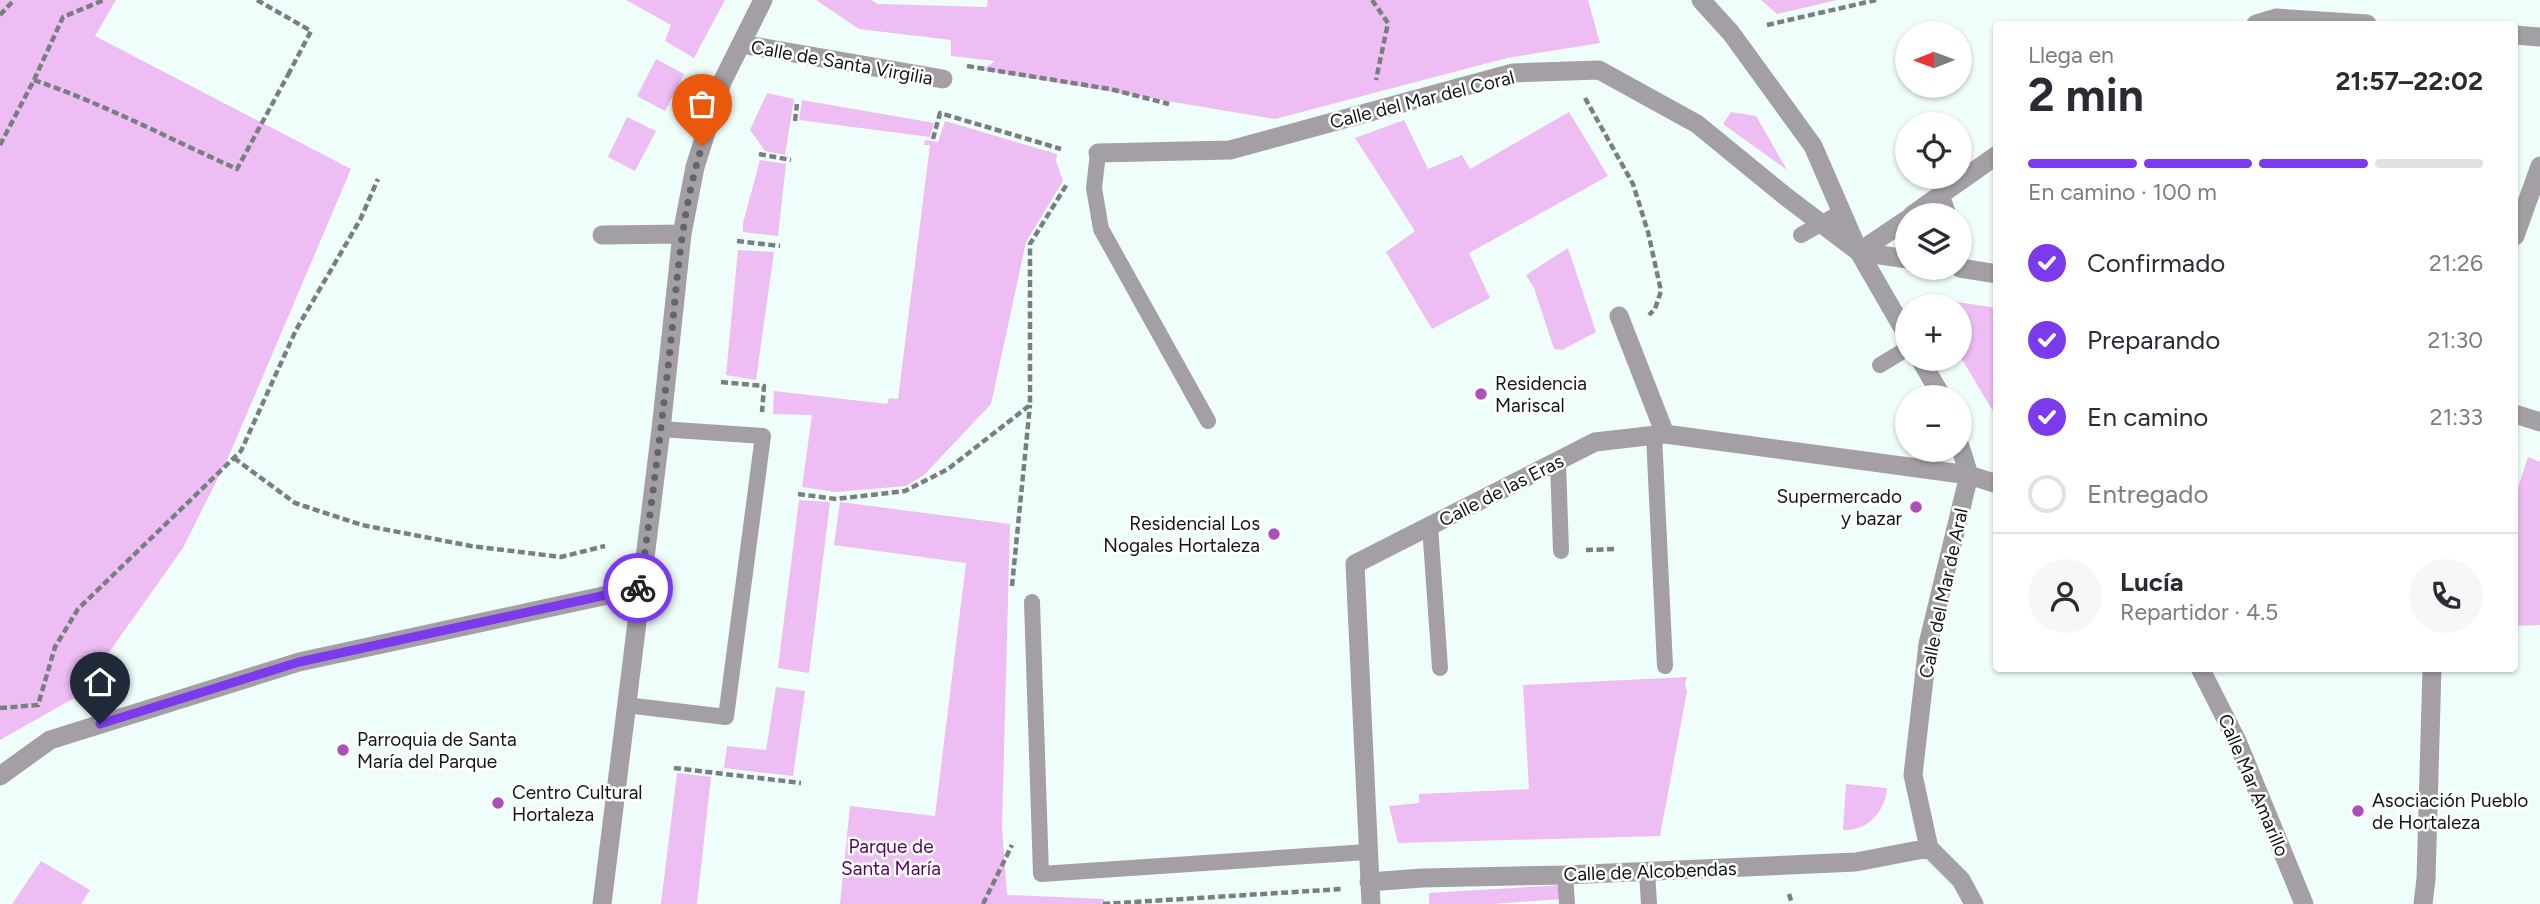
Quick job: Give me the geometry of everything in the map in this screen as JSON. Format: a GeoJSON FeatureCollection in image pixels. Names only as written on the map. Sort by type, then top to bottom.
{"type":"FeatureCollection","features":[{"type":"Feature","properties":{"kind":"street","name":"Calle de Santa Virgilia"},"geometry":{"type":"LineString","coordinates":[[601,904],[662,429],[682,234],[695,167],[722,82],[763,0]]}},
{"type":"Feature","properties":{"kind":"street"},"geometry":{"type":"LineString","coordinates":[[1701,0],[1731,33],[1813,146],[1859,252],[1895,314]]}},
{"type":"Feature","properties":{"kind":"street"},"geometry":{"type":"LineString","coordinates":[[2266,21],[2276,18],[2322,21]]}},
{"type":"Feature","properties":{"kind":"street"},"geometry":{"type":"LineString","coordinates":[[2518,35],[2540,37]]}},
{"type":"Feature","properties":{"kind":"street","name":"Calle de Santa Virgilia"},"geometry":{"type":"LineString","coordinates":[[741,44],[943,79]]}},
{"type":"Feature","properties":{"kind":"street","name":"Calle del Mar del Coral"},"geometry":{"type":"LineString","coordinates":[[1098,153],[1230,150],[1513,73],[1598,71],[1697,124],[1859,252]]}},
{"type":"Feature","properties":{"kind":"street"},"geometry":{"type":"LineString","coordinates":[[1929,203],[1993,158]]}},
{"type":"Feature","properties":{"kind":"street"},"geometry":{"type":"LineString","coordinates":[[2518,228],[2540,166]]}},
{"type":"Feature","properties":{"kind":"street"},"geometry":{"type":"LineString","coordinates":[[1940,195],[1943,203]]}},
{"type":"Feature","properties":{"kind":"street"},"geometry":{"type":"LineString","coordinates":[[1859,252],[1895,228]]}},
{"type":"Feature","properties":{"kind":"street"},"geometry":{"type":"LineString","coordinates":[[602,236],[682,234]]}},
{"type":"Feature","properties":{"kind":"street"},"geometry":{"type":"LineString","coordinates":[[1859,252],[1895,257]]}},
{"type":"Feature","properties":{"kind":"street"},"geometry":{"type":"LineString","coordinates":[[1972,266],[1993,273]]}},
{"type":"Feature","properties":{"kind":"street"},"geometry":{"type":"LineString","coordinates":[[1619,316],[1659,435]]}},
{"type":"Feature","properties":{"kind":"street"},"geometry":{"type":"LineString","coordinates":[[2518,415],[2540,422]]}},
{"type":"Feature","properties":{"kind":"street","name":"Calle de las Eras"},"geometry":{"type":"LineString","coordinates":[[1371,904],[1355,565],[1595,442],[1659,435],[1969,475]]}},
{"type":"Feature","properties":{"kind":"street"},"geometry":{"type":"LineString","coordinates":[[1965,462],[1969,475],[1993,483]]}},
{"type":"Feature","properties":{"kind":"street","name":"Calle del Mar de Aral"},"geometry":{"type":"LineString","coordinates":[[1929,848],[1913,775],[1928,645],[1969,475]]}},
{"type":"Feature","properties":{"kind":"street"},"geometry":{"type":"LineString","coordinates":[[0,776],[50,740],[299,662],[640,588]]}},
{"type":"Feature","properties":{"kind":"street","name":"Calle Mar Amarillo"},"geometry":{"type":"LineString","coordinates":[[2202,672],[2237,741],[2304,904]]}},
{"type":"Feature","properties":{"kind":"street"},"geometry":{"type":"LineString","coordinates":[[2423,904],[2432,672]]}},
{"type":"Feature","properties":{"kind":"street"},"geometry":{"type":"LineString","coordinates":[[1929,848],[1961,880],[1974,904]]}},
{"type":"Feature","properties":{"kind":"street","name":"Calle de Alcobendas"},"geometry":{"type":"LineString","coordinates":[[1369,883],[1422,878],[1647,872],[1856,862],[1929,848]]}},
{"type":"Feature","properties":{"kind":"lane"},"geometry":{"type":"LineString","coordinates":[[1098,153],[1094,188],[1101,229],[1208,421]]}},
{"type":"Feature","properties":{"kind":"lane"},"geometry":{"type":"LineString","coordinates":[[1801,235],[1842,212]]}},
{"type":"Feature","properties":{"kind":"lane"},"geometry":{"type":"LineString","coordinates":[[1880,366],[1895,356]]}},
{"type":"Feature","properties":{"kind":"lane"},"geometry":{"type":"LineString","coordinates":[[626,705],[726,718],[764,436],[662,429]]}},
{"type":"Feature","properties":{"kind":"lane"},"geometry":{"type":"LineString","coordinates":[[1659,435],[1665,666]]}},
{"type":"Feature","properties":{"kind":"lane"},"geometry":{"type":"LineString","coordinates":[[1558,462],[1562,551]]}},
{"type":"Feature","properties":{"kind":"lane"},"geometry":{"type":"LineString","coordinates":[[1430,526],[1440,668]]}},
{"type":"Feature","properties":{"kind":"lane"},"geometry":{"type":"LineString","coordinates":[[1031,603],[1041,874],[1367,852]]}},
{"type":"Feature","properties":{"kind":"lane"},"geometry":{"type":"LineString","coordinates":[[1647,872],[1649,904]]}},
{"type":"Feature","properties":{"kind":"lane"},"geometry":{"type":"LineString","coordinates":[[1565,875],[1567,904]]}},
{"type":"Feature","properties":{"kind":"path"},"geometry":{"type":"LineString","coordinates":[[0,15],[14,0]]}},
{"type":"Feature","properties":{"kind":"path"},"geometry":{"type":"LineString","coordinates":[[0,145],[63,17],[104,0]]}},
{"type":"Feature","properties":{"kind":"path"},"geometry":{"type":"LineString","coordinates":[[34,80],[79,95],[237,169],[292,74],[312,31],[257,0]]}},
{"type":"Feature","properties":{"kind":"path"},"geometry":{"type":"LineString","coordinates":[[1372,0],[1388,23],[1375,86]]}},
{"type":"Feature","properties":{"kind":"path"},"geometry":{"type":"LineString","coordinates":[[1767,25],[1876,0]]}},
{"type":"Feature","properties":{"kind":"path"},"geometry":{"type":"LineString","coordinates":[[958,65],[1110,89],[1169,104]]}},
{"type":"Feature","properties":{"kind":"path"},"geometry":{"type":"LineString","coordinates":[[1582,90],[1587,104],[1633,184],[1648,232],[1661,291],[1656,309],[1648,317],[1634,312],[1619,316]]}},
{"type":"Feature","properties":{"kind":"path"},"geometry":{"type":"LineString","coordinates":[[795,121],[797,104]]}},
{"type":"Feature","properties":{"kind":"path"},"geometry":{"type":"LineString","coordinates":[[933,139],[940,113],[1061,149]]}},
{"type":"Feature","properties":{"kind":"path"},"geometry":{"type":"LineString","coordinates":[[759,154],[791,160]]}},
{"type":"Feature","properties":{"kind":"path"},"geometry":{"type":"LineString","coordinates":[[0,708],[38,705],[55,647],[78,609],[242,451],[296,330],[360,220],[379,179]]}},
{"type":"Feature","properties":{"kind":"path"},"geometry":{"type":"LineString","coordinates":[[798,494],[836,499],[905,491],[948,469],[1030,405],[1030,244],[1069,180]]}},
{"type":"Feature","properties":{"kind":"path"},"geometry":{"type":"LineString","coordinates":[[737,241],[780,246]]}},
{"type":"Feature","properties":{"kind":"path"},"geometry":{"type":"LineString","coordinates":[[721,382],[764,386],[762,417]]}},
{"type":"Feature","properties":{"kind":"path"},"geometry":{"type":"LineString","coordinates":[[234,458],[295,503],[362,525],[471,546],[561,557],[605,546]]}},
{"type":"Feature","properties":{"kind":"path"},"geometry":{"type":"LineString","coordinates":[[1580,550],[1617,549]]}},
{"type":"Feature","properties":{"kind":"path"},"geometry":{"type":"LineString","coordinates":[[674,768],[802,783]]}},
{"type":"Feature","properties":{"kind":"path"},"geometry":{"type":"LineString","coordinates":[[1103,904],[1346,889]]}},
{"type":"Feature","properties":{"kind":"green space"},"geometry":{"type":"Polygon","coordinates":[[[0,0],[116,0],[95,36],[351,169],[228,458],[183,548],[78,696],[0,740],[0,0]]]}},
{"type":"Feature","properties":{"kind":"green space"},"geometry":{"type":"Polygon","coordinates":[[[626,0],[725,0],[694,58],[665,41],[671,25],[626,0]]]}},
{"type":"Feature","properties":{"kind":"green space"},"geometry":{"type":"Polygon","coordinates":[[[816,0],[871,0],[878,4],[987,7],[988,0],[1588,0],[1600,43],[1507,58],[1275,119],[982,70],[995,61],[951,56],[951,40],[859,29],[816,0]]]}},
{"type":"Feature","properties":{"kind":"green space"},"geometry":{"type":"Polygon","coordinates":[[[1761,0],[1837,0],[1777,14],[1761,0]]]}},
{"type":"Feature","properties":{"kind":"green space"},"geometry":{"type":"Polygon","coordinates":[[[656,59],[684,74],[665,111],[637,96],[656,59]]]}},
{"type":"Feature","properties":{"kind":"green space"},"geometry":{"type":"Polygon","coordinates":[[[767,93],[794,99],[785,155],[765,151],[750,130],[767,93]]]}},
{"type":"Feature","properties":{"kind":"green space"},"geometry":{"type":"Polygon","coordinates":[[[802,100],[934,123],[930,137],[799,120],[802,100]]]}},
{"type":"Feature","properties":{"kind":"green space"},"geometry":{"type":"Polygon","coordinates":[[[1569,112],[1608,176],[1469,253],[1490,298],[1432,329],[1386,252],[1415,231],[1355,138],[1404,120],[1428,169],[1462,155],[1470,169],[1569,112]]]}},
{"type":"Feature","properties":{"kind":"green space"},"geometry":{"type":"Polygon","coordinates":[[[1731,112],[1756,116],[1787,170],[1723,124],[1731,112]]]}},
{"type":"Feature","properties":{"kind":"green space"},"geometry":{"type":"Polygon","coordinates":[[[627,117],[656,131],[635,171],[608,157],[627,117]]]}},
{"type":"Feature","properties":{"kind":"green space"},"geometry":{"type":"Polygon","coordinates":[[[945,121],[1057,154],[1056,161],[1063,181],[1026,242],[991,404],[924,475],[906,486],[836,492],[802,487],[812,415],[773,414],[774,391],[887,404],[889,398],[898,399],[930,145],[924,145],[925,140],[938,142],[945,121]]]}},
{"type":"Feature","properties":{"kind":"green space"},"geometry":{"type":"Polygon","coordinates":[[[760,160],[786,164],[778,236],[743,232],[760,160]]]}},
{"type":"Feature","properties":{"kind":"green space"},"geometry":{"type":"Polygon","coordinates":[[[1568,248],[1596,332],[1562,350],[1554,349],[1534,288],[1526,275],[1568,248]]]}},
{"type":"Feature","properties":{"kind":"green space"},"geometry":{"type":"Polygon","coordinates":[[[738,250],[774,252],[756,380],[726,375],[738,250]]]}},
{"type":"Feature","properties":{"kind":"green space"},"geometry":{"type":"Polygon","coordinates":[[[1972,304],[1993,307],[1993,411],[1969,371],[1972,371],[1972,304]]]}},
{"type":"Feature","properties":{"kind":"green space"},"geometry":{"type":"Polygon","coordinates":[[[2528,457],[2540,462],[2540,625],[2518,626],[2518,488],[2528,457]]]}},
{"type":"Feature","properties":{"kind":"green space"},"geometry":{"type":"Polygon","coordinates":[[[799,500],[830,502],[809,673],[778,668],[799,500]]]}},
{"type":"Feature","properties":{"kind":"green space","name":"Parque de Santa María"},"geometry":{"type":"Polygon","coordinates":[[[840,502],[1010,524],[1002,827],[1007,895],[1104,899],[1105,904],[840,904],[850,806],[935,816],[966,563],[834,545],[840,502]]]}},
{"type":"Feature","properties":{"kind":"green space"},"geometry":{"type":"Polygon","coordinates":[[[1687,677],[1687,691],[1660,836],[1398,843],[1389,806],[1419,803],[1419,794],[1529,789],[1523,685],[1687,677]]]}},
{"type":"Feature","properties":{"kind":"green space"},"geometry":{"type":"Polygon","coordinates":[[[776,687],[805,691],[793,776],[724,768],[727,746],[766,750],[776,687]]]}},
{"type":"Feature","properties":{"kind":"green space"},"geometry":{"type":"Polygon","coordinates":[[[677,773],[711,777],[697,904],[661,904],[677,773]]]}},
{"type":"Feature","properties":{"kind":"green space"},"geometry":{"type":"Polygon","coordinates":[[[1846,784],[1887,788],[1883,805],[1874,818],[1860,827],[1843,830],[1846,784]]]}},
{"type":"Feature","properties":{"kind":"green space"},"geometry":{"type":"Polygon","coordinates":[[[41,861],[90,890],[81,904],[12,904],[41,861]]]}},
{"type":"Feature","properties":{"kind":"green space"},"geometry":{"type":"Polygon","coordinates":[[[1562,885],[1563,899],[1492,904],[1429,904],[1429,893],[1562,885]]]}},
{"type":"Feature","properties":{"kind":"way so far"},"geometry":{"type":"LineString","coordinates":[[638,588],[662,429],[682,234],[695,167],[702,146]]}},
{"type":"Feature","properties":{"kind":"place","name":"Residencia Mariscal"},"geometry":{"type":"Point","coordinates":[1481,394]}},
{"type":"Feature","properties":{"kind":"place","name":"Supermercado y bazar"},"geometry":{"type":"Point","coordinates":[1916,507]}},
{"type":"Feature","properties":{"kind":"place","name":"Residencial Los Nogales Hortaleza"},"geometry":{"type":"Point","coordinates":[1274,534]}},
{"type":"Feature","properties":{"kind":"place","name":"Parroquia de Santa María del Parque"},"geometry":{"type":"Point","coordinates":[343,750]}},
{"type":"Feature","properties":{"kind":"place","name":"Centro Cultural Hortaleza"},"geometry":{"type":"Point","coordinates":[498,803]}},
{"type":"Feature","properties":{"kind":"place","name":"Asociación Pueblo de Hortaleza"},"geometry":{"type":"Point","coordinates":[2358,811]}},
{"type":"Feature","properties":{"kind":"route"},"geometry":{"type":"LineString","coordinates":[[100,724],[299,662],[638,588]]}}]}
